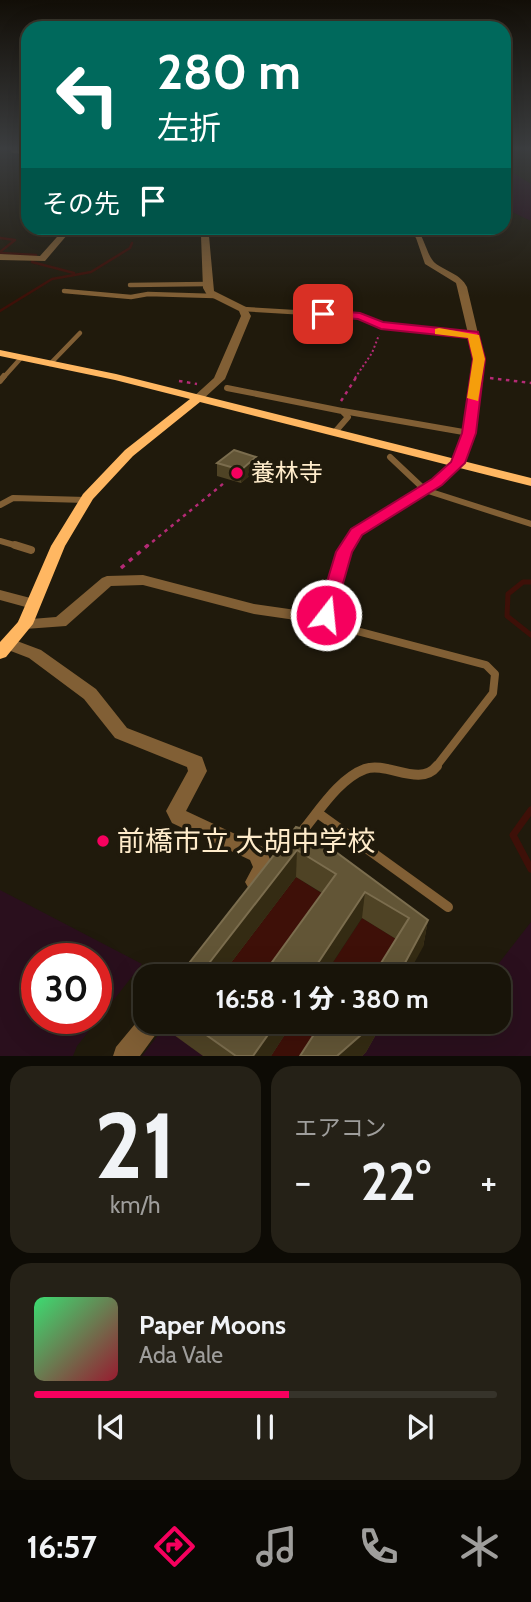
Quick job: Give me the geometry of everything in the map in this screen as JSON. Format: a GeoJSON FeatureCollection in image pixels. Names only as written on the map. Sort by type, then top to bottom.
{"type":"FeatureCollection","features":[{"type":"Feature","properties":{"kind":"street"},"geometry":{"type":"LineString","coordinates":[[0,257],[43,259],[63,235]]}},
{"type":"Feature","properties":{"kind":"street"},"geometry":{"type":"LineString","coordinates":[[206,235],[207,284],[210,293],[243,309],[245,321],[219,379],[129,453],[86,500],[58,546],[25,624],[5,648],[35,654],[90,694],[121,733],[195,762],[198,771],[177,804],[179,817],[258,854],[269,866],[243,900]]}},
{"type":"Feature","properties":{"kind":"street"},"geometry":{"type":"LineString","coordinates":[[25,624],[60,622],[107,581],[143,580],[254,609],[323,619],[344,552],[356,532],[425,490],[458,463],[469,433],[477,376],[478,352],[474,335],[460,282],[428,262],[418,235]]}},
{"type":"Feature","properties":{"kind":"street"},"geometry":{"type":"LineString","coordinates":[[0,353],[198,398],[531,482]]}},
{"type":"Feature","properties":{"kind":"street"},"geometry":{"type":"LineString","coordinates":[[0,595],[33,604]]}},
{"type":"Feature","properties":{"kind":"street"},"geometry":{"type":"LineString","coordinates":[[125,1056],[142,1034]]}},
{"type":"Feature","properties":{"kind":"lane"},"geometry":{"type":"LineString","coordinates":[[130,285],[207,284]]}},
{"type":"Feature","properties":{"kind":"lane"},"geometry":{"type":"LineString","coordinates":[[64,291],[131,297],[148,294],[215,296]]}},
{"type":"Feature","properties":{"kind":"lane"},"geometry":{"type":"LineString","coordinates":[[243,309],[360,316],[381,325],[474,335]]}},
{"type":"Feature","properties":{"kind":"lane"},"geometry":{"type":"LineString","coordinates":[[50,364],[80,333]]}},
{"type":"Feature","properties":{"kind":"lane"},"geometry":{"type":"LineString","coordinates":[[0,381],[21,358]]}},
{"type":"Feature","properties":{"kind":"lane"},"geometry":{"type":"LineString","coordinates":[[227,388],[469,433]]}},
{"type":"Feature","properties":{"kind":"lane"},"geometry":{"type":"LineString","coordinates":[[335,432],[348,417],[340,410]]}},
{"type":"Feature","properties":{"kind":"lane"},"geometry":{"type":"LineString","coordinates":[[390,457],[425,490],[531,524]]}},
{"type":"Feature","properties":{"kind":"lane"},"geometry":{"type":"LineString","coordinates":[[0,505],[13,498],[86,500]]}},
{"type":"Feature","properties":{"kind":"lane"},"geometry":{"type":"LineString","coordinates":[[0,541],[31,550]]}},
{"type":"Feature","properties":{"kind":"lane"},"geometry":{"type":"LineString","coordinates":[[291,844],[353,777],[367,768],[384,767],[427,775],[493,693],[496,684],[495,674],[486,665],[334,625],[323,619]]}},
{"type":"Feature","properties":{"kind":"lane"},"geometry":{"type":"LineString","coordinates":[[319,814],[448,907]]}},
{"type":"Feature","properties":{"kind":"path"},"geometry":{"type":"LineString","coordinates":[[340,410],[352,380],[375,355],[381,325]]}},
{"type":"Feature","properties":{"kind":"path"},"geometry":{"type":"LineString","coordinates":[[477,376],[531,383]]}},
{"type":"Feature","properties":{"kind":"path"},"geometry":{"type":"LineString","coordinates":[[107,581],[224,483]]}},
{"type":"Feature","properties":{"kind":"shaded area"},"geometry":{"type":"Polygon","coordinates":[[[511,198],[531,198],[531,221],[511,211],[511,198]]]}},
{"type":"Feature","properties":{"kind":"shaded area"},"geometry":{"type":"Polygon","coordinates":[[[296,877],[334,901],[289,964],[230,964],[296,877]]]}},
{"type":"Feature","properties":{"kind":"shaded area"},"geometry":{"type":"Polygon","coordinates":[[[0,890],[102,943],[21,943],[21,1034],[87,1034],[73,1056],[0,1056],[0,890]]]}},
{"type":"Feature","properties":{"kind":"shaded area"},"geometry":{"type":"Polygon","coordinates":[[[362,918],[404,944],[392,964],[332,964],[362,918]]]}},
{"type":"Feature","properties":{"kind":"shaded area"},"geometry":{"type":"Polygon","coordinates":[[[531,922],[531,1056],[142,1056],[159,1034],[511,1034],[511,964],[498,964],[531,922]]]}},
{"type":"Feature","properties":{"kind":"shaded area"},"geometry":{"type":"Polygon","coordinates":[[[112,948],[142,964],[133,964],[133,975],[112,1002],[112,948]]]}},
{"type":"Feature","properties":{"kind":"shaded area"},"geometry":{"type":"Polygon","coordinates":[[[285,1034],[323,1034],[327,1037],[314,1056],[271,1056],[285,1034]]]}},
{"type":"Feature","properties":{"kind":"building"},"geometry":{"type":"Polygon","coordinates":[[[234,450],[256,457],[241,470],[217,463],[234,450]]]}},
{"type":"Feature","properties":{"kind":"building"},"geometry":{"type":"Polygon","coordinates":[[[296,827],[306,830],[428,920],[404,964],[380,964],[409,918],[365,892],[320,964],[271,964],[336,874],[297,850],[208,964],[188,964],[296,827]]]}},
{"type":"Feature","properties":{"kind":"building"},"geometry":{"type":"Polygon","coordinates":[[[205,1034],[269,1034],[253,1056],[236,1056],[205,1034]]]}},
{"type":"Feature","properties":{"kind":"building"},"geometry":{"type":"Polygon","coordinates":[[[314,1034],[362,1034],[337,1056],[300,1056],[314,1034]]]}},
{"type":"Feature","properties":{"kind":"waterway"},"geometry":{"type":"LineString","coordinates":[[0,238],[15,240],[0,252]]}},
{"type":"Feature","properties":{"kind":"waterway"},"geometry":{"type":"LineString","coordinates":[[0,311],[52,279],[91,272],[130,248],[132,243]]}},
{"type":"Feature","properties":{"kind":"waterway"},"geometry":{"type":"LineString","coordinates":[[0,253],[36,255],[32,262],[74,273]]}},
{"type":"Feature","properties":{"kind":"waterway"},"geometry":{"type":"LineString","coordinates":[[531,582],[523,582],[508,594],[507,616],[531,635]]}},
{"type":"Feature","properties":{"kind":"waterway"},"geometry":{"type":"LineString","coordinates":[[531,810],[513,835],[531,869]]}},
{"type":"Feature","properties":{"kind":"slow traffic"},"geometry":{"type":"LineString","coordinates":[[439,331],[474,335],[479,359],[474,398]]}},
{"type":"Feature","properties":{"kind":"place","name":"養林寺"},"geometry":{"type":"Point","coordinates":[237,473]}},
{"type":"Feature","properties":{"kind":"place","name":"前橋市立 大胡中学校"},"geometry":{"type":"Point","coordinates":[103,841]}},
{"type":"Feature","properties":{"kind":"route"},"geometry":{"type":"LineString","coordinates":[[323,314],[360,316],[381,325],[474,335],[479,359],[469,433],[458,463],[437,482],[356,532],[344,552],[326,615]]}}]}
